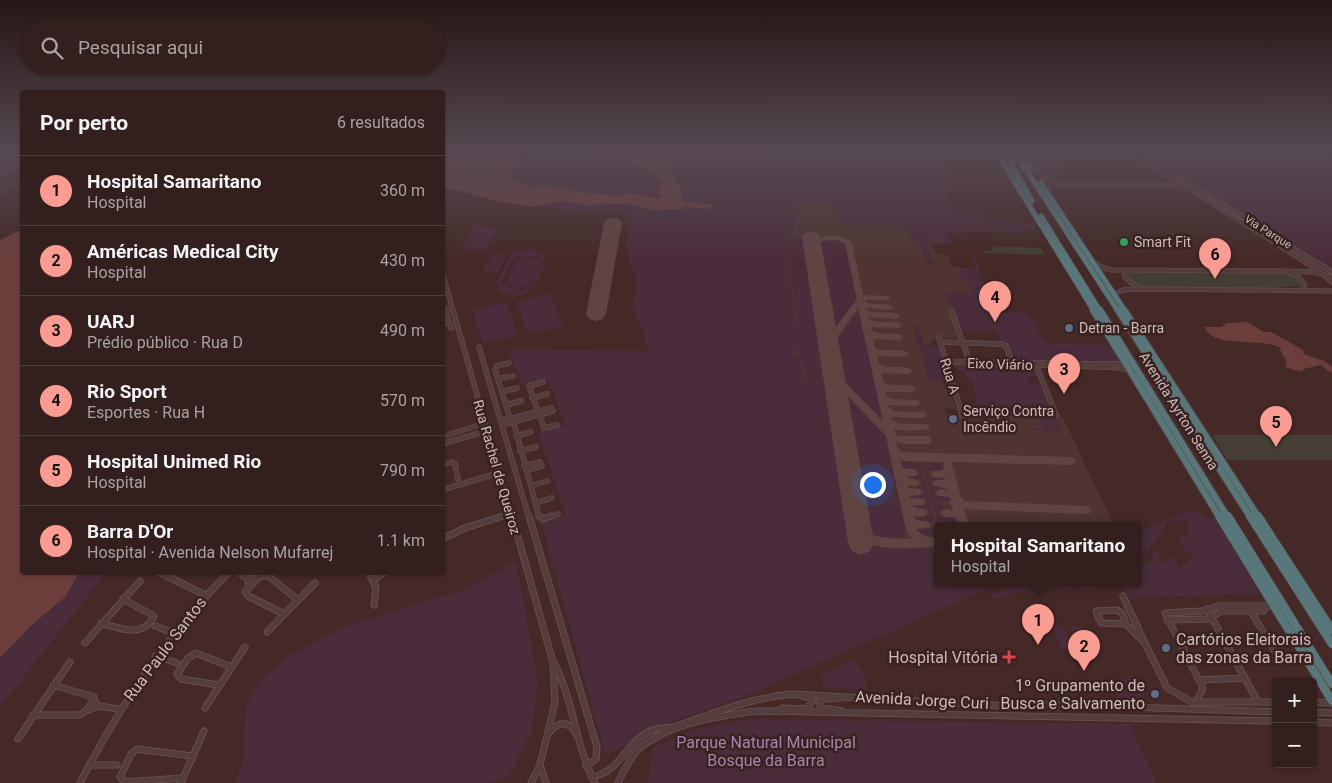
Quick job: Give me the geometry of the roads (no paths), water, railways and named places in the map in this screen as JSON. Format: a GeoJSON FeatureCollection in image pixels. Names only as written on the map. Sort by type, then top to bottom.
{"type":"FeatureCollection","features":[{"type":"Feature","properties":{"kind":"highway","name":"Avenida Ayrton Senna"},"geometry":{"type":"LineString","coordinates":[[1020,188],[1180,452],[1270,606],[1332,702]]}},
{"type":"Feature","properties":{"kind":"highway","name":"Avenida Ayrton Senna"},"geometry":{"type":"LineString","coordinates":[[1024,188],[1034,207],[1049,227],[1332,684]]}},
{"type":"Feature","properties":{"kind":"highway"},"geometry":{"type":"LineString","coordinates":[[1040,188],[1046,194]]}},
{"type":"Feature","properties":{"kind":"highway","name":"Avenida Ayrton Senna"},"geometry":{"type":"LineString","coordinates":[[1041,188],[1129,318],[1332,644]]}},
{"type":"Feature","properties":{"kind":"highway","name":"Avenida Ayrton Senna"},"geometry":{"type":"LineString","coordinates":[[1042,188],[1056,214],[1142,349],[1180,402],[1204,428],[1330,627]]}},
{"type":"Feature","properties":{"kind":"highway"},"geometry":{"type":"LineString","coordinates":[[1049,227],[1056,248]]}},
{"type":"Feature","properties":{"kind":"highway"},"geometry":{"type":"LineString","coordinates":[[1117,293],[1120,304]]}},
{"type":"Feature","properties":{"kind":"highway"},"geometry":{"type":"LineString","coordinates":[[1129,318],[1142,349]]}},
{"type":"Feature","properties":{"kind":"highway"},"geometry":{"type":"LineString","coordinates":[[1102,323],[1127,352]]}},
{"type":"Feature","properties":{"kind":"highway"},"geometry":{"type":"LineString","coordinates":[[1180,402],[1194,406]]}},
{"type":"Feature","properties":{"kind":"highway"},"geometry":{"type":"LineString","coordinates":[[1163,410],[1165,420],[1180,452]]}},
{"type":"Feature","properties":{"kind":"highway"},"geometry":{"type":"LineString","coordinates":[[1288,576],[1330,627]]}},
{"type":"Feature","properties":{"kind":"highway"},"geometry":{"type":"LineString","coordinates":[[1284,607],[1291,627],[1311,667]]}},
{"type":"Feature","properties":{"kind":"street","name":"Via Parque"},"geometry":{"type":"LineString","coordinates":[[1187,188],[1323,274]]}},
{"type":"Feature","properties":{"kind":"street","name":"Via Parque"},"geometry":{"type":"LineString","coordinates":[[1197,188],[1331,271]]}},
{"type":"Feature","properties":{"kind":"street"},"geometry":{"type":"LineString","coordinates":[[1090,260],[1109,270],[1284,270],[1323,274],[1332,277]]}},
{"type":"Feature","properties":{"kind":"street"},"geometry":{"type":"LineString","coordinates":[[1293,271],[1303,268],[1302,260]]}},
{"type":"Feature","properties":{"kind":"street"},"geometry":{"type":"LineString","coordinates":[[1132,270],[1125,273],[1125,278],[1143,290]]}},
{"type":"Feature","properties":{"kind":"street"},"geometry":{"type":"LineString","coordinates":[[1284,270],[1302,279],[1305,285],[1302,289]]}},
{"type":"Feature","properties":{"kind":"street"},"geometry":{"type":"LineString","coordinates":[[1323,274],[1332,282]]}},
{"type":"Feature","properties":{"kind":"street","name":"Rua Rachel de Queiroz"},"geometry":{"type":"LineString","coordinates":[[445,285],[553,662],[556,702],[540,765],[531,783]]}},
{"type":"Feature","properties":{"kind":"street"},"geometry":{"type":"LineString","coordinates":[[1117,293],[1123,290],[1302,289],[1332,291]]}},
{"type":"Feature","properties":{"kind":"street"},"geometry":{"type":"LineString","coordinates":[[445,307],[451,304]]}},
{"type":"Feature","properties":{"kind":"street"},"geometry":{"type":"LineString","coordinates":[[952,312],[969,360]]}},
{"type":"Feature","properties":{"kind":"street"},"geometry":{"type":"LineString","coordinates":[[448,319],[456,322]]}},
{"type":"Feature","properties":{"kind":"street","name":"Rua A"},"geometry":{"type":"LineString","coordinates":[[962,342],[939,340],[962,415]]}},
{"type":"Feature","properties":{"kind":"street"},"geometry":{"type":"LineString","coordinates":[[962,342],[1003,344],[1012,362]]}},
{"type":"Feature","properties":{"kind":"street"},"geometry":{"type":"LineString","coordinates":[[479,347],[597,747],[596,759],[586,766]]}},
{"type":"Feature","properties":{"kind":"street","name":"Eixo Viário"},"geometry":{"type":"LineString","coordinates":[[946,362],[969,360],[1028,364]]}},
{"type":"Feature","properties":{"kind":"street","name":"Eixo Viário"},"geometry":{"type":"LineString","coordinates":[[958,362],[964,364],[1119,366],[1131,372]]}},
{"type":"Feature","properties":{"kind":"street","name":"Eixo Viário"},"geometry":{"type":"LineString","coordinates":[[1119,366],[1125,362]]}},
{"type":"Feature","properties":{"kind":"street"},"geometry":{"type":"LineString","coordinates":[[508,363],[496,367],[498,379],[535,503],[541,518],[558,514]]}},
{"type":"Feature","properties":{"kind":"street"},"geometry":{"type":"LineString","coordinates":[[1035,364],[1058,415]]}},
{"type":"Feature","properties":{"kind":"street"},"geometry":{"type":"LineString","coordinates":[[498,379],[513,376]]}},
{"type":"Feature","properties":{"kind":"street"},"geometry":{"type":"LineString","coordinates":[[543,382],[529,386],[532,398],[544,428],[557,425]]}},
{"type":"Feature","properties":{"kind":"street"},"geometry":{"type":"LineString","coordinates":[[502,392],[517,388]]}},
{"type":"Feature","properties":{"kind":"street"},"geometry":{"type":"LineString","coordinates":[[532,398],[547,394]]}},
{"type":"Feature","properties":{"kind":"street"},"geometry":{"type":"LineString","coordinates":[[506,405],[521,401]]}},
{"type":"Feature","properties":{"kind":"street"},"geometry":{"type":"LineString","coordinates":[[501,423],[552,409]]}},
{"type":"Feature","properties":{"kind":"street"},"geometry":{"type":"LineString","coordinates":[[445,436],[485,422]]}},
{"type":"Feature","properties":{"kind":"street"},"geometry":{"type":"LineString","coordinates":[[445,443],[487,431]]}},
{"type":"Feature","properties":{"kind":"street"},"geometry":{"type":"LineString","coordinates":[[516,436],[531,432]]}},
{"type":"Feature","properties":{"kind":"street"},"geometry":{"type":"LineString","coordinates":[[520,451],[536,447]]}},
{"type":"Feature","properties":{"kind":"street"},"geometry":{"type":"LineString","coordinates":[[445,463],[455,464],[460,484]]}},
{"type":"Feature","properties":{"kind":"street"},"geometry":{"type":"LineString","coordinates":[[525,468],[541,464]]}},
{"type":"Feature","properties":{"kind":"street"},"geometry":{"type":"LineString","coordinates":[[445,489],[498,473]]}},
{"type":"Feature","properties":{"kind":"street"},"geometry":{"type":"LineString","coordinates":[[531,486],[547,481]]}},
{"type":"Feature","properties":{"kind":"street"},"geometry":{"type":"LineString","coordinates":[[535,503],[552,498]]}},
{"type":"Feature","properties":{"kind":"street"},"geometry":{"type":"LineString","coordinates":[[445,537],[465,528],[510,514]]}},
{"type":"Feature","properties":{"kind":"street"},"geometry":{"type":"LineString","coordinates":[[165,575],[205,595]]}},
{"type":"Feature","properties":{"kind":"street","name":"Rua Paulo Santos"},"geometry":{"type":"LineString","coordinates":[[80,783],[119,709],[155,656],[205,595],[226,575]]}},
{"type":"Feature","properties":{"kind":"street"},"geometry":{"type":"LineString","coordinates":[[242,575],[248,579],[263,575],[269,576],[298,600]]}},
{"type":"Feature","properties":{"kind":"street"},"geometry":{"type":"LineString","coordinates":[[371,575],[377,593],[374,605]]}},
{"type":"Feature","properties":{"kind":"street"},"geometry":{"type":"LineString","coordinates":[[374,580],[382,575]]}},
{"type":"Feature","properties":{"kind":"street"},"geometry":{"type":"LineString","coordinates":[[259,577],[249,587],[246,595],[284,614]]}},
{"type":"Feature","properties":{"kind":"street"},"geometry":{"type":"LineString","coordinates":[[248,579],[249,587]]}},
{"type":"Feature","properties":{"kind":"street"},"geometry":{"type":"LineString","coordinates":[[84,643],[140,581]]}},
{"type":"Feature","properties":{"kind":"street"},"geometry":{"type":"LineString","coordinates":[[268,632],[315,584]]}},
{"type":"Feature","properties":{"kind":"street"},"geometry":{"type":"LineString","coordinates":[[1123,596],[1166,688],[1194,704],[1272,702]]}},
{"type":"Feature","properties":{"kind":"street"},"geometry":{"type":"LineString","coordinates":[[123,599],[153,615],[154,623]]}},
{"type":"Feature","properties":{"kind":"street"},"geometry":{"type":"LineString","coordinates":[[1194,704],[1203,691],[1167,620],[1166,612],[1196,612],[1220,606],[1264,611],[1270,606]]}},
{"type":"Feature","properties":{"kind":"street"},"geometry":{"type":"LineString","coordinates":[[1207,609],[1258,702]]}},
{"type":"Feature","properties":{"kind":"street"},"geometry":{"type":"LineString","coordinates":[[1167,620],[1212,617],[1222,612],[1249,609]]}},
{"type":"Feature","properties":{"kind":"street"},"geometry":{"type":"LineString","coordinates":[[1249,609],[1274,650]]}},
{"type":"Feature","properties":{"kind":"street"},"geometry":{"type":"LineString","coordinates":[[1126,624],[1101,623],[1096,611],[1120,611],[1126,624],[1145,643]]}},
{"type":"Feature","properties":{"kind":"street"},"geometry":{"type":"LineString","coordinates":[[101,623],[138,632],[154,623]]}},
{"type":"Feature","properties":{"kind":"street"},"geometry":{"type":"LineString","coordinates":[[154,623],[173,633]]}},
{"type":"Feature","properties":{"kind":"street"},"geometry":{"type":"LineString","coordinates":[[204,708],[245,647]]}},
{"type":"Feature","properties":{"kind":"street"},"geometry":{"type":"LineString","coordinates":[[178,671],[193,654],[199,654],[231,667]]}},
{"type":"Feature","properties":{"kind":"street"},"geometry":{"type":"LineString","coordinates":[[155,656],[178,662],[188,658]]}},
{"type":"Feature","properties":{"kind":"street"},"geometry":{"type":"LineString","coordinates":[[18,739],[53,684],[70,662]]}},
{"type":"Feature","properties":{"kind":"street"},"geometry":{"type":"LineString","coordinates":[[178,662],[177,676],[181,679],[218,685]]}},
{"type":"Feature","properties":{"kind":"street","name":"Rua Rachel de Queiroz"},"geometry":{"type":"LineString","coordinates":[[553,662],[563,680],[586,766],[593,780]]}},
{"type":"Feature","properties":{"kind":"street"},"geometry":{"type":"LineString","coordinates":[[1198,680],[1245,678]]}},
{"type":"Feature","properties":{"kind":"street"},"geometry":{"type":"LineString","coordinates":[[53,684],[89,694],[94,697],[94,703],[98,706]]}},
{"type":"Feature","properties":{"kind":"street"},"geometry":{"type":"LineString","coordinates":[[777,712],[782,708],[808,709],[811,706],[812,701],[810,698],[784,695]]}},
{"type":"Feature","properties":{"kind":"street","name":"Avenida Jorge Curi"},"geometry":{"type":"LineString","coordinates":[[593,780],[614,768],[644,736],[652,731],[669,728],[763,697],[784,695],[857,697],[908,702],[1007,706],[1036,704],[1194,704],[1272,712]]}},
{"type":"Feature","properties":{"kind":"street"},"geometry":{"type":"LineString","coordinates":[[857,697],[822,699],[819,702],[821,708],[863,714]]}},
{"type":"Feature","properties":{"kind":"street"},"geometry":{"type":"LineString","coordinates":[[87,710],[93,700]]}},
{"type":"Feature","properties":{"kind":"street"},"geometry":{"type":"LineString","coordinates":[[1247,702],[1256,720]]}},
{"type":"Feature","properties":{"kind":"street"},"geometry":{"type":"LineString","coordinates":[[1317,702],[1332,702]]}},
{"type":"Feature","properties":{"kind":"street"},"geometry":{"type":"LineString","coordinates":[[1194,704],[1198,718]]}},
{"type":"Feature","properties":{"kind":"street"},"geometry":{"type":"LineString","coordinates":[[33,715],[80,714],[98,706],[119,709]]}},
{"type":"Feature","properties":{"kind":"street"},"geometry":{"type":"LineString","coordinates":[[1007,706],[1012,716]]}},
{"type":"Feature","properties":{"kind":"street","name":"Avenida Jorge Curi"},"geometry":{"type":"LineString","coordinates":[[618,783],[635,754],[654,739],[698,722],[741,712],[1198,718],[1272,721]]}},
{"type":"Feature","properties":{"kind":"street"},"geometry":{"type":"LineString","coordinates":[[1317,712],[1332,713]]}},
{"type":"Feature","properties":{"kind":"street"},"geometry":{"type":"LineString","coordinates":[[1317,722],[1332,723]]}},
{"type":"Feature","properties":{"kind":"street"},"geometry":{"type":"LineString","coordinates":[[547,739],[554,727],[563,723],[572,727],[575,735],[578,737]]}},
{"type":"Feature","properties":{"kind":"street"},"geometry":{"type":"LineString","coordinates":[[192,756],[140,749],[134,751],[129,757],[120,780],[124,782],[182,780],[204,731]]}},
{"type":"Feature","properties":{"kind":"street"},"geometry":{"type":"LineString","coordinates":[[90,764],[117,765],[129,757]]}},
{"type":"Feature","properties":{"kind":"street"},"geometry":{"type":"LineString","coordinates":[[117,765],[121,768],[122,772]]}},
{"type":"Feature","properties":{"kind":"street"},"geometry":{"type":"LineString","coordinates":[[540,765],[546,783]]}},
{"type":"Feature","properties":{"kind":"place","name":"Smart Fit"},"geometry":{"type":"Point","coordinates":[1124,242]}},
{"type":"Feature","properties":{"kind":"place","name":"Barra D'Or"},"geometry":{"type":"Point","coordinates":[1215,279]}},
{"type":"Feature","properties":{"kind":"place","name":"Rio Sport"},"geometry":{"type":"Point","coordinates":[995,322]}},
{"type":"Feature","properties":{"kind":"place","name":"Detran - Barra"},"geometry":{"type":"Point","coordinates":[1069,328]}},
{"type":"Feature","properties":{"kind":"place","name":"UARJ"},"geometry":{"type":"Point","coordinates":[1064,394]}},
{"type":"Feature","properties":{"kind":"place","name":"Serviço Contra Incêndio"},"geometry":{"type":"Point","coordinates":[953,419]}},
{"type":"Feature","properties":{"kind":"place","name":"Hospital Unimed Rio"},"geometry":{"type":"Point","coordinates":[1276,447]}},
{"type":"Feature","properties":{"kind":"place","name":"Hospital Samaritano"},"geometry":{"type":"Point","coordinates":[1038,645]}},
{"type":"Feature","properties":{"kind":"place","name":"Cartórios Eleitorais das zonas da Barra"},"geometry":{"type":"Point","coordinates":[1166,648]}},
{"type":"Feature","properties":{"kind":"place","name":"Hospital Vitória"},"geometry":{"type":"Point","coordinates":[1009,657]}},
{"type":"Feature","properties":{"kind":"place","name":"Américas Medical City"},"geometry":{"type":"Point","coordinates":[1084,671]}},
{"type":"Feature","properties":{"kind":"place","name":"1º Grupamento de Busca e Salvamento"},"geometry":{"type":"Point","coordinates":[1155,694]}},
{"type":"Feature","properties":{"kind":"park label","name":"Parque Natural Municipal Bosque da Barra"},"geometry":{"type":"Point","coordinates":[766,751]}}]}
